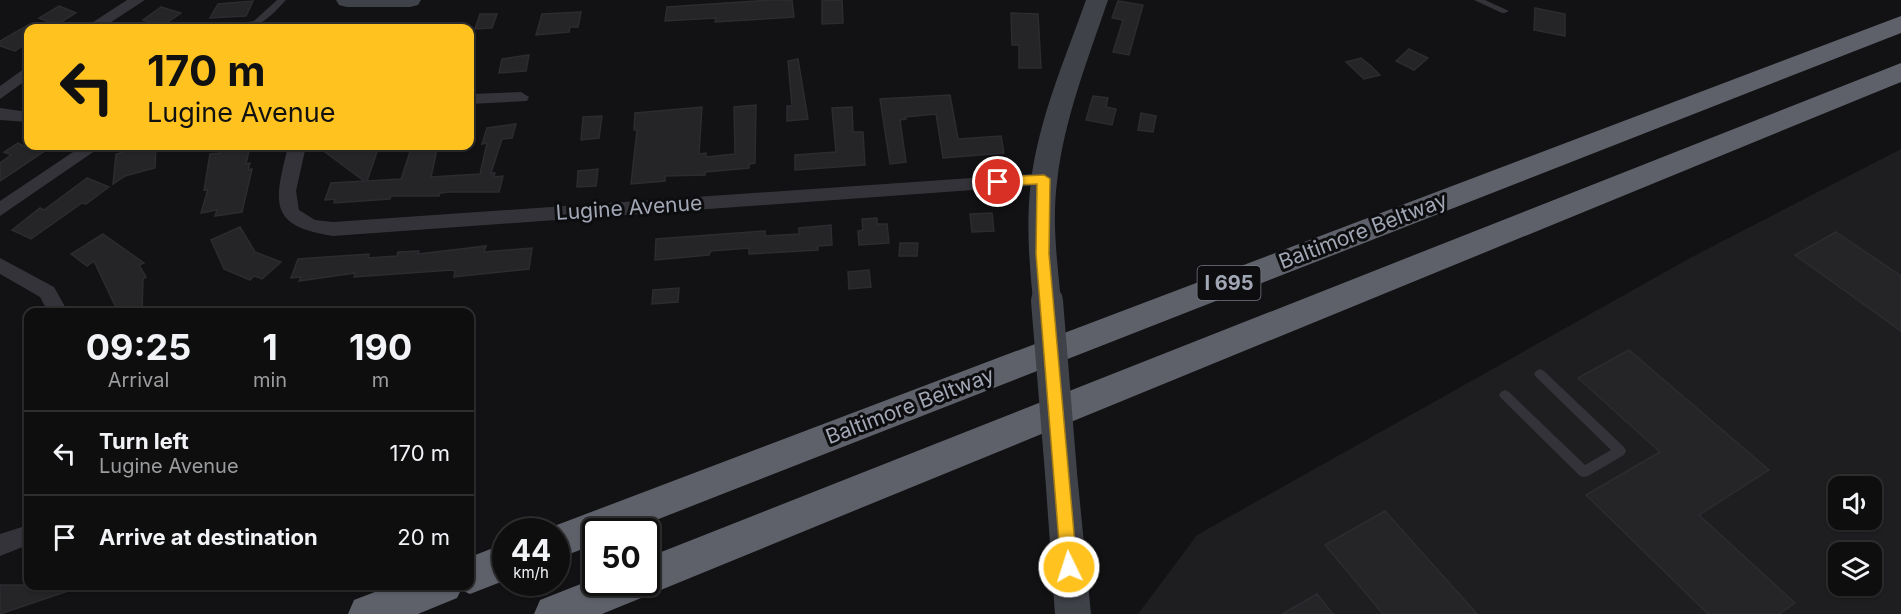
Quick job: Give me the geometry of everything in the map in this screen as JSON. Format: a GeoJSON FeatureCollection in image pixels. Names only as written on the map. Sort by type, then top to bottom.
{"type":"FeatureCollection","features":[{"type":"Feature","properties":{"kind":"highway","name":"Baltimore Beltway"},"geometry":{"type":"LineString","coordinates":[[570,536],[1901,24]]}},
{"type":"Feature","properties":{"kind":"highway","name":"I 695"},"geometry":{"type":"LineString","coordinates":[[660,571],[1901,72]]}},
{"type":"Feature","properties":{"kind":"highway"},"geometry":{"type":"LineString","coordinates":[[474,573],[492,566]]}},
{"type":"Feature","properties":{"kind":"highway"},"geometry":{"type":"LineString","coordinates":[[368,614],[430,590]]}},
{"type":"Feature","properties":{"kind":"highway"},"geometry":{"type":"LineString","coordinates":[[554,614],[598,596]]}},
{"type":"Feature","properties":{"kind":"main road"},"geometry":{"type":"LineString","coordinates":[[347,0],[410,0]]}},
{"type":"Feature","properties":{"kind":"main road"},"geometry":{"type":"LineString","coordinates":[[1073,614],[1042,254],[1044,179],[1068,86],[1097,0]]}},
{"type":"Feature","properties":{"kind":"street"},"geometry":{"type":"LineString","coordinates":[[99,24],[138,0]]}},
{"type":"Feature","properties":{"kind":"street"},"geometry":{"type":"LineString","coordinates":[[0,94],[24,74]]}},
{"type":"Feature","properties":{"kind":"street"},"geometry":{"type":"LineString","coordinates":[[474,99],[521,97]]}},
{"type":"Feature","properties":{"kind":"street"},"geometry":{"type":"LineString","coordinates":[[0,114],[24,117]]}},
{"type":"Feature","properties":{"kind":"street"},"geometry":{"type":"LineString","coordinates":[[0,210],[87,150]]}},
{"type":"Feature","properties":{"kind":"street","name":"Lugine Avenue"},"geometry":{"type":"LineString","coordinates":[[296,150],[286,197],[286,208],[300,223],[314,228],[333,229],[1044,179]]}},
{"type":"Feature","properties":{"kind":"street"},"geometry":{"type":"LineString","coordinates":[[0,266],[46,292],[56,308]]}},
{"type":"Feature","properties":{"kind":"street"},"geometry":{"type":"LineString","coordinates":[[0,545],[24,536]]}},
{"type":"Feature","properties":{"kind":"lane"},"geometry":{"type":"LineString","coordinates":[[248,24],[257,22],[282,0]]}},
{"type":"Feature","properties":{"kind":"lane"},"geometry":{"type":"LineString","coordinates":[[1478,0],[1505,11]]}},
{"type":"Feature","properties":{"kind":"lane"},"geometry":{"type":"LineString","coordinates":[[1505,395],[1584,472],[1620,451],[1540,374]]}},
{"type":"Feature","properties":{"kind":"shaded area"},"geometry":{"type":"Polygon","coordinates":[[[1901,149],[1901,614],[1138,614],[1197,535],[1690,258],[1901,149]]]}},
{"type":"Feature","properties":{"kind":"building"},"geometry":{"type":"Polygon","coordinates":[[[792,0],[794,17],[715,22],[716,18],[665,21],[667,7],[792,0]]]}},
{"type":"Feature","properties":{"kind":"building"},"geometry":{"type":"Polygon","coordinates":[[[842,0],[843,23],[822,24],[822,1],[842,0]]]}},
{"type":"Feature","properties":{"kind":"building"},"geometry":{"type":"Polygon","coordinates":[[[253,1],[246,16],[210,18],[218,4],[253,1]]]}},
{"type":"Feature","properties":{"kind":"building"},"geometry":{"type":"Polygon","coordinates":[[[1118,1],[1143,5],[1129,55],[1113,52],[1123,20],[1112,18],[1118,1]]]}},
{"type":"Feature","properties":{"kind":"building"},"geometry":{"type":"Polygon","coordinates":[[[59,6],[76,13],[58,24],[39,18],[59,6]]]}},
{"type":"Feature","properties":{"kind":"building"},"geometry":{"type":"Polygon","coordinates":[[[161,7],[181,13],[165,24],[143,20],[161,7]]]}},
{"type":"Feature","properties":{"kind":"building"},"geometry":{"type":"Polygon","coordinates":[[[1535,8],[1565,14],[1565,36],[1534,30],[1535,8]]]}},
{"type":"Feature","properties":{"kind":"building"},"geometry":{"type":"Polygon","coordinates":[[[581,12],[578,27],[570,27],[569,32],[536,35],[542,14],[581,12]]]}},
{"type":"Feature","properties":{"kind":"building"},"geometry":{"type":"Polygon","coordinates":[[[1011,13],[1038,14],[1041,68],[1019,68],[1019,45],[1012,45],[1011,13]]]}},
{"type":"Feature","properties":{"kind":"building"},"geometry":{"type":"Polygon","coordinates":[[[480,14],[497,14],[492,28],[475,29],[480,14]]]}},
{"type":"Feature","properties":{"kind":"building"},"geometry":{"type":"Polygon","coordinates":[[[24,27],[24,45],[15,51],[0,46],[0,41],[24,27]]]}},
{"type":"Feature","properties":{"kind":"building"},"geometry":{"type":"Polygon","coordinates":[[[1409,49],[1428,58],[1414,70],[1396,61],[1409,49]]]}},
{"type":"Feature","properties":{"kind":"building"},"geometry":{"type":"Polygon","coordinates":[[[529,55],[526,71],[499,73],[502,59],[529,55]]]}},
{"type":"Feature","properties":{"kind":"building"},"geometry":{"type":"Polygon","coordinates":[[[1361,58],[1380,75],[1364,79],[1346,62],[1361,58]]]}},
{"type":"Feature","properties":{"kind":"building"},"geometry":{"type":"Polygon","coordinates":[[[798,59],[808,119],[787,121],[787,106],[792,106],[788,61],[798,59]]]}},
{"type":"Feature","properties":{"kind":"building"},"geometry":{"type":"Polygon","coordinates":[[[950,95],[958,139],[1001,136],[1004,153],[943,158],[936,114],[905,117],[906,119],[900,120],[906,162],[890,164],[880,99],[950,95]]]}},
{"type":"Feature","properties":{"kind":"building"},"geometry":{"type":"Polygon","coordinates":[[[1093,96],[1108,98],[1106,107],[1116,109],[1112,125],[1086,120],[1093,96]]]}},
{"type":"Feature","properties":{"kind":"building"},"geometry":{"type":"Polygon","coordinates":[[[756,105],[755,163],[749,164],[749,168],[705,172],[705,175],[665,176],[665,181],[631,184],[637,130],[634,130],[635,113],[702,107],[699,154],[706,153],[706,157],[735,154],[734,107],[756,105]]]}},
{"type":"Feature","properties":{"kind":"building"},"geometry":{"type":"Polygon","coordinates":[[[852,107],[853,132],[863,132],[865,165],[795,170],[795,155],[836,152],[832,108],[852,107]]]}},
{"type":"Feature","properties":{"kind":"building"},"geometry":{"type":"Polygon","coordinates":[[[1141,113],[1156,116],[1153,132],[1138,130],[1141,113]]]}},
{"type":"Feature","properties":{"kind":"building"},"geometry":{"type":"Polygon","coordinates":[[[602,116],[599,138],[581,140],[583,117],[602,116]]]}},
{"type":"Feature","properties":{"kind":"building"},"geometry":{"type":"Polygon","coordinates":[[[516,124],[512,138],[502,139],[491,173],[495,173],[494,177],[503,176],[499,192],[449,192],[440,193],[439,196],[391,196],[390,199],[334,203],[335,199],[325,200],[331,183],[364,181],[322,150],[378,150],[367,181],[401,179],[410,152],[428,150],[437,150],[431,177],[480,174],[487,143],[482,144],[487,128],[516,124]]]}},
{"type":"Feature","properties":{"kind":"building"},"geometry":{"type":"Polygon","coordinates":[[[18,143],[24,146],[24,150],[46,150],[0,181],[0,163],[11,155],[4,152],[18,143]]]}},
{"type":"Feature","properties":{"kind":"building"},"geometry":{"type":"Polygon","coordinates":[[[132,150],[156,150],[155,168],[125,176],[113,184],[116,154],[132,150]]]}},
{"type":"Feature","properties":{"kind":"building"},"geometry":{"type":"Polygon","coordinates":[[[220,150],[249,150],[246,164],[250,163],[248,170],[252,169],[242,212],[215,216],[217,210],[201,213],[208,189],[204,190],[210,154],[220,153],[220,150]]]}},
{"type":"Feature","properties":{"kind":"building"},"geometry":{"type":"Polygon","coordinates":[[[598,169],[596,186],[577,187],[578,171],[598,169]]]}},
{"type":"Feature","properties":{"kind":"building"},"geometry":{"type":"Polygon","coordinates":[[[87,178],[109,187],[31,239],[12,230],[40,208],[44,210],[87,178]]]}},
{"type":"Feature","properties":{"kind":"building"},"geometry":{"type":"Polygon","coordinates":[[[992,213],[994,231],[972,232],[970,214],[992,213]]]}},
{"type":"Feature","properties":{"kind":"building"},"geometry":{"type":"Polygon","coordinates":[[[877,218],[877,224],[887,224],[889,243],[859,245],[858,231],[863,230],[862,219],[877,218]]]}},
{"type":"Feature","properties":{"kind":"building"},"geometry":{"type":"Polygon","coordinates":[[[831,225],[832,245],[818,246],[818,250],[749,254],[749,248],[711,251],[709,255],[655,260],[656,239],[765,231],[765,236],[799,234],[799,228],[831,225]]]}},
{"type":"Feature","properties":{"kind":"building"},"geometry":{"type":"Polygon","coordinates":[[[240,227],[255,252],[281,262],[262,279],[254,276],[250,280],[224,269],[211,240],[240,227]]]}},
{"type":"Feature","properties":{"kind":"building"},"geometry":{"type":"Polygon","coordinates":[[[1836,232],[1901,276],[1901,331],[1795,255],[1836,232]]]}},
{"type":"Feature","properties":{"kind":"building"},"geometry":{"type":"Polygon","coordinates":[[[103,234],[144,263],[139,265],[146,277],[143,279],[142,308],[116,308],[94,261],[87,266],[71,254],[103,234]]]}},
{"type":"Feature","properties":{"kind":"building"},"geometry":{"type":"Polygon","coordinates":[[[900,243],[918,243],[917,256],[899,256],[900,243]]]}},
{"type":"Feature","properties":{"kind":"building"},"geometry":{"type":"Polygon","coordinates":[[[486,246],[484,252],[532,248],[529,269],[454,277],[455,271],[452,270],[354,277],[355,273],[299,281],[301,277],[291,278],[298,259],[369,254],[368,258],[397,256],[398,252],[419,251],[418,254],[486,246]]]}},
{"type":"Feature","properties":{"kind":"building"},"geometry":{"type":"Polygon","coordinates":[[[869,270],[871,287],[849,289],[848,272],[869,270]]]}},
{"type":"Feature","properties":{"kind":"building"},"geometry":{"type":"Polygon","coordinates":[[[679,288],[678,302],[652,304],[653,290],[679,288]]]}},
{"type":"Feature","properties":{"kind":"building"},"geometry":{"type":"Polygon","coordinates":[[[1629,350],[1769,470],[1699,515],[1795,603],[1779,614],[1708,614],[1586,495],[1660,452],[1578,378],[1629,350]]]}},
{"type":"Feature","properties":{"kind":"building"},"geometry":{"type":"Polygon","coordinates":[[[1385,511],[1477,614],[1383,614],[1325,545],[1385,511]]]}},
{"type":"Feature","properties":{"kind":"building"},"geometry":{"type":"Polygon","coordinates":[[[0,585],[24,585],[24,590],[71,590],[0,614],[0,585]]]}},
{"type":"Feature","properties":{"kind":"building"},"geometry":{"type":"Polygon","coordinates":[[[1317,594],[1333,614],[1282,614],[1317,594]]]}},
{"type":"Feature","properties":{"kind":"route"},"geometry":{"type":"LineString","coordinates":[[998,182],[1044,179],[1042,254],[1069,567]]}}]}
